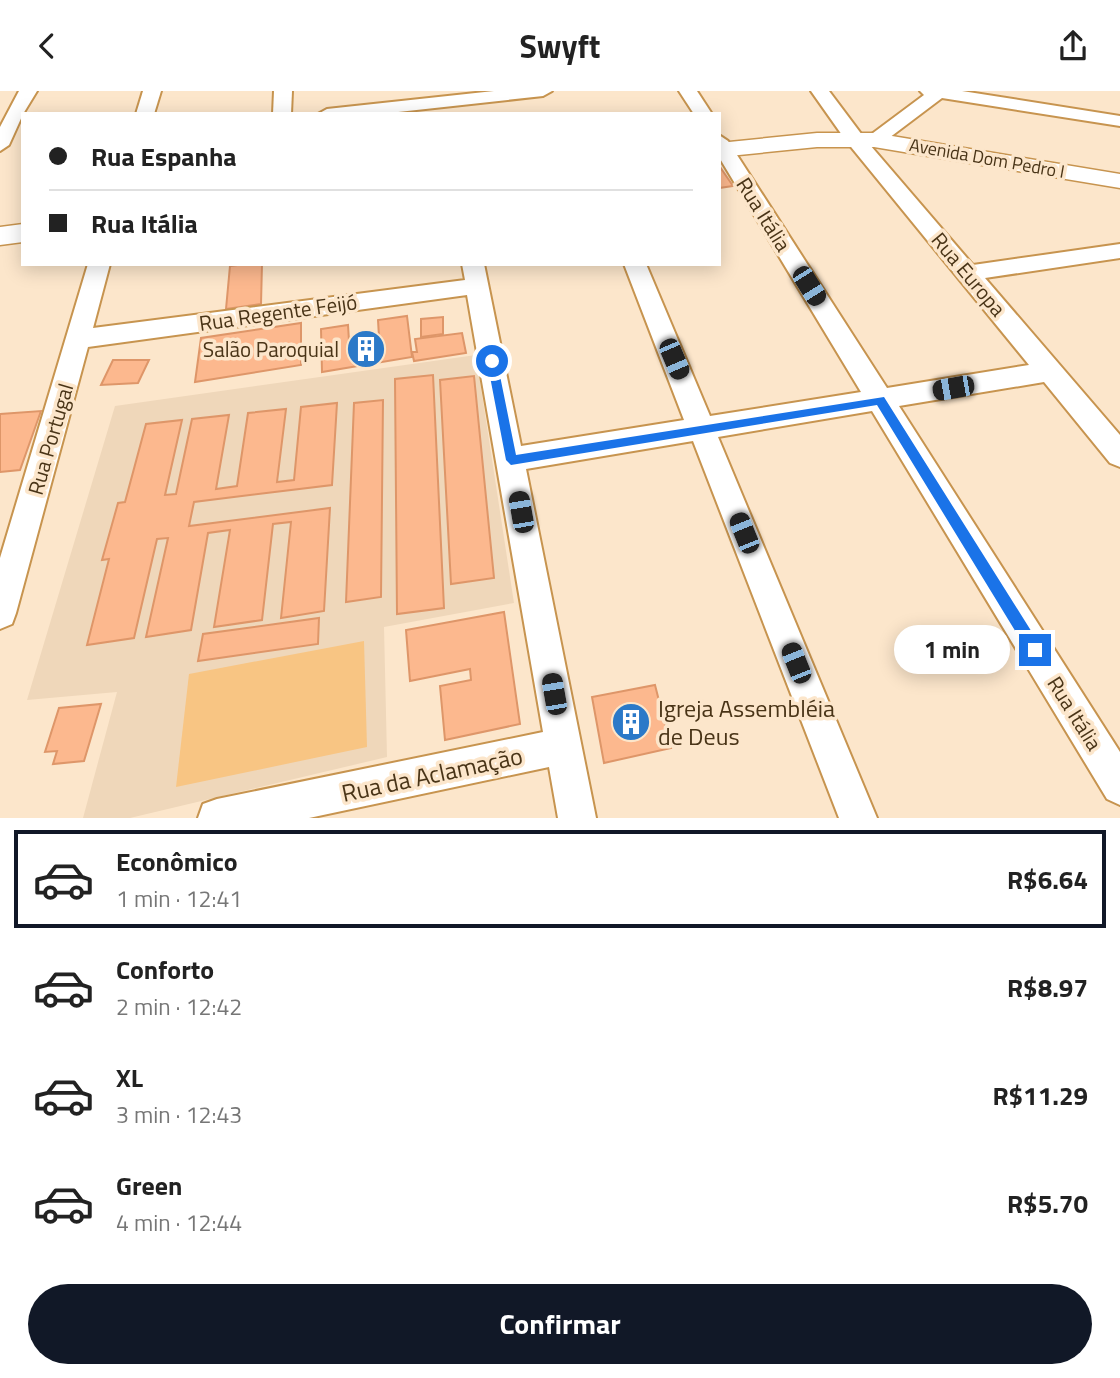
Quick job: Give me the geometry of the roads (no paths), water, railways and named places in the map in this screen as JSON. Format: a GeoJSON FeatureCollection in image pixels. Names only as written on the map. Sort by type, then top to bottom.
{"type":"FeatureCollection","features":[{"type":"Feature","properties":{"kind":"street"},"geometry":{"type":"LineString","coordinates":[[21,147],[0,147],[28,91]]}},
{"type":"Feature","properties":{"kind":"street"},"geometry":{"type":"LineString","coordinates":[[146,112],[152,91]]}},
{"type":"Feature","properties":{"kind":"street"},"geometry":{"type":"LineString","coordinates":[[282,112],[283,91]]}},
{"type":"Feature","properties":{"kind":"street"},"geometry":{"type":"LineString","coordinates":[[346,112],[543,91]]}},
{"type":"Feature","properties":{"kind":"street"},"geometry":{"type":"LineString","coordinates":[[688,91],[702,112]]}},
{"type":"Feature","properties":{"kind":"street","name":"Rua Europa"},"geometry":{"type":"LineString","coordinates":[[820,91],[864,139],[968,273],[1120,455]]}},
{"type":"Feature","properties":{"kind":"street"},"geometry":{"type":"LineString","coordinates":[[864,139],[936,92],[1120,121]]}},
{"type":"Feature","properties":{"kind":"street","name":"Avenida Dom Pedro I"},"geometry":{"type":"LineString","coordinates":[[721,147],[864,139],[1120,181]]}},
{"type":"Feature","properties":{"kind":"street","name":"Rua Itália"},"geometry":{"type":"LineString","coordinates":[[721,147],[1120,786]]}},
{"type":"Feature","properties":{"kind":"street"},"geometry":{"type":"LineString","coordinates":[[0,236],[21,233]]}},
{"type":"Feature","properties":{"kind":"street"},"geometry":{"type":"LineString","coordinates":[[968,273],[1116,255]]}},
{"type":"Feature","properties":{"kind":"street","name":"Rua Portugal"},"geometry":{"type":"LineString","coordinates":[[0,613],[10,549],[79,339],[98,266]]}},
{"type":"Feature","properties":{"kind":"street"},"geometry":{"type":"LineString","coordinates":[[636,266],[858,818]]}},
{"type":"Feature","properties":{"kind":"street"},"geometry":{"type":"LineString","coordinates":[[475,275],[577,818]]}},
{"type":"Feature","properties":{"kind":"street","name":"Rua Regente Feijó"},"geometry":{"type":"LineString","coordinates":[[79,339],[475,275]]}},
{"type":"Feature","properties":{"kind":"street"},"geometry":{"type":"LineString","coordinates":[[511,460],[1051,371]]}},
{"type":"Feature","properties":{"kind":"street","name":"Rua da Aclamação"},"geometry":{"type":"LineString","coordinates":[[217,818],[564,746]]}},
{"type":"Feature","properties":{"kind":"place","name":"Salão Paroquial"},"geometry":{"type":"Point","coordinates":[366,349]}},
{"type":"Feature","properties":{"kind":"place","name":"Igreja Assembléia de Deus"},"geometry":{"type":"Point","coordinates":[631,722]}}]}
